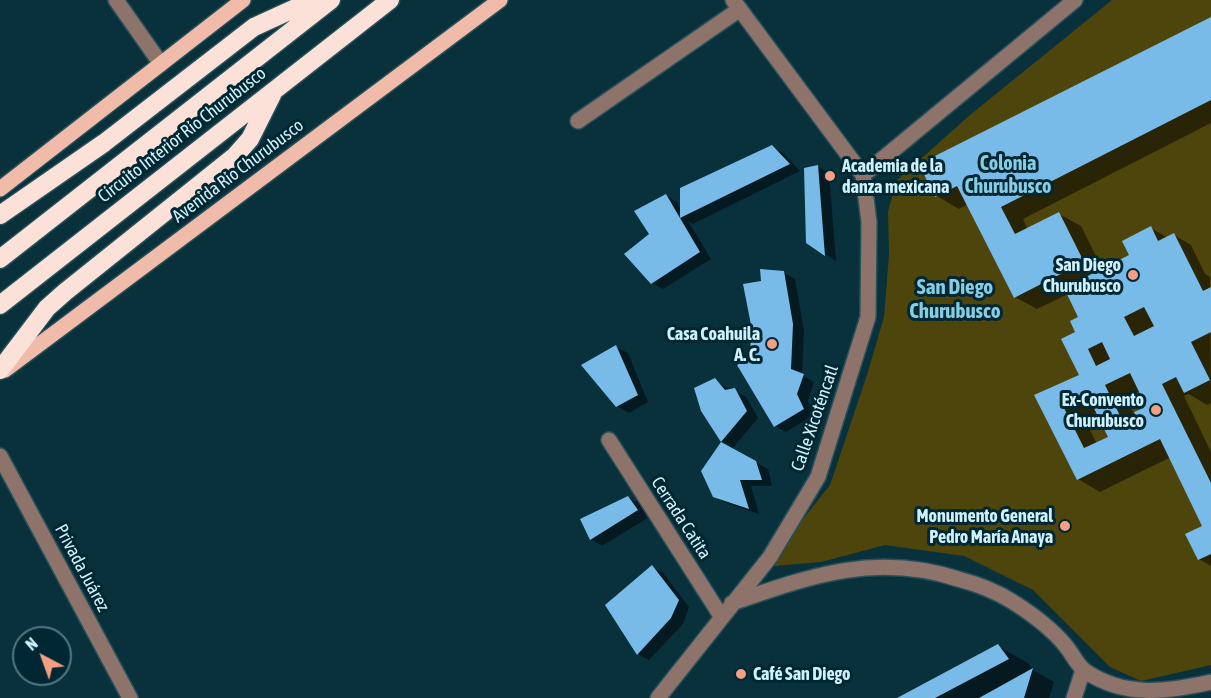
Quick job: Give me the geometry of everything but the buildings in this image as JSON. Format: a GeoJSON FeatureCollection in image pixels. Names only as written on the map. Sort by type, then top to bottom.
{"type":"FeatureCollection","features":[{"type":"Feature","properties":{"kind":"highway"},"geometry":{"type":"LineString","coordinates":[[0,215],[104,143],[254,27],[313,0]]}},
{"type":"Feature","properties":{"kind":"highway","name":"Circuito Interior Río Churubusco"},"geometry":{"type":"LineString","coordinates":[[0,259],[331,0]]}},
{"type":"Feature","properties":{"kind":"highway","name":"Circuito Interior Río Churubusco"},"geometry":{"type":"LineString","coordinates":[[0,305],[390,0]]}},
{"type":"Feature","properties":{"kind":"highway"},"geometry":{"type":"LineString","coordinates":[[0,372],[53,303],[235,156],[250,139],[274,90]]}},
{"type":"Feature","properties":{"kind":"main road"},"geometry":{"type":"LineString","coordinates":[[0,189],[243,0]]}},
{"type":"Feature","properties":{"kind":"main road","name":"Avenida Río Churubusco"},"geometry":{"type":"LineString","coordinates":[[0,372],[500,0]]}},
{"type":"Feature","properties":{"kind":"street"},"geometry":{"type":"LineString","coordinates":[[116,0],[161,64]]}},
{"type":"Feature","properties":{"kind":"street"},"geometry":{"type":"LineString","coordinates":[[578,121],[736,5],[863,175],[1075,0]]}},
{"type":"Feature","properties":{"kind":"street","name":"Calle Xicoténcatl"},"geometry":{"type":"LineString","coordinates":[[658,698],[770,557],[818,477],[868,317],[869,222],[863,175]]}},
{"type":"Feature","properties":{"kind":"street","name":"Cerrada Catita"},"geometry":{"type":"LineString","coordinates":[[609,440],[721,616]]}},
{"type":"Feature","properties":{"kind":"street","name":"Privada Juárez"},"geometry":{"type":"LineString","coordinates":[[0,456],[130,698]]}},
{"type":"Feature","properties":{"kind":"street"},"geometry":{"type":"LineString","coordinates":[[732,603],[788,584],[848,569],[874,566],[919,569],[971,582],[1011,600],[1061,640],[1083,670],[1116,688],[1143,694],[1211,682]]}},
{"type":"Feature","properties":{"kind":"street"},"geometry":{"type":"LineString","coordinates":[[1074,698],[1083,670]]}},
{"type":"Feature","properties":{"kind":"shaded area"},"geometry":{"type":"Polygon","coordinates":[[[1112,0],[1211,0],[1211,665],[1141,681],[1110,667],[1033,590],[964,556],[885,545],[821,562],[775,566],[769,562],[830,485],[867,375],[884,317],[889,255],[888,212],[896,181],[970,115],[1112,0]]]}},
{"type":"Feature","properties":{"kind":"place","name":"Academia de la danza mexicana"},"geometry":{"type":"Point","coordinates":[830,176]}},
{"type":"Feature","properties":{"kind":"place","name":"San Diego Churubusco"},"geometry":{"type":"Point","coordinates":[1133,275]}},
{"type":"Feature","properties":{"kind":"place","name":"Casa Coahuila A. C."},"geometry":{"type":"Point","coordinates":[772,344]}},
{"type":"Feature","properties":{"kind":"place","name":"Ex-Convento Churubusco"},"geometry":{"type":"Point","coordinates":[1156,410]}},
{"type":"Feature","properties":{"kind":"place","name":"Monumento General Pedro María Anaya"},"geometry":{"type":"Point","coordinates":[1065,526]}},
{"type":"Feature","properties":{"kind":"place","name":"Café San Diego"},"geometry":{"type":"Point","coordinates":[741,674]}},
{"type":"Feature","properties":{"kind":"district","name":"Colonia Churubusco"},"geometry":{"type":"Point","coordinates":[1008,176]}},
{"type":"Feature","properties":{"kind":"district","name":"San Diego Churubusco"},"geometry":{"type":"Point","coordinates":[955,299]}}]}
